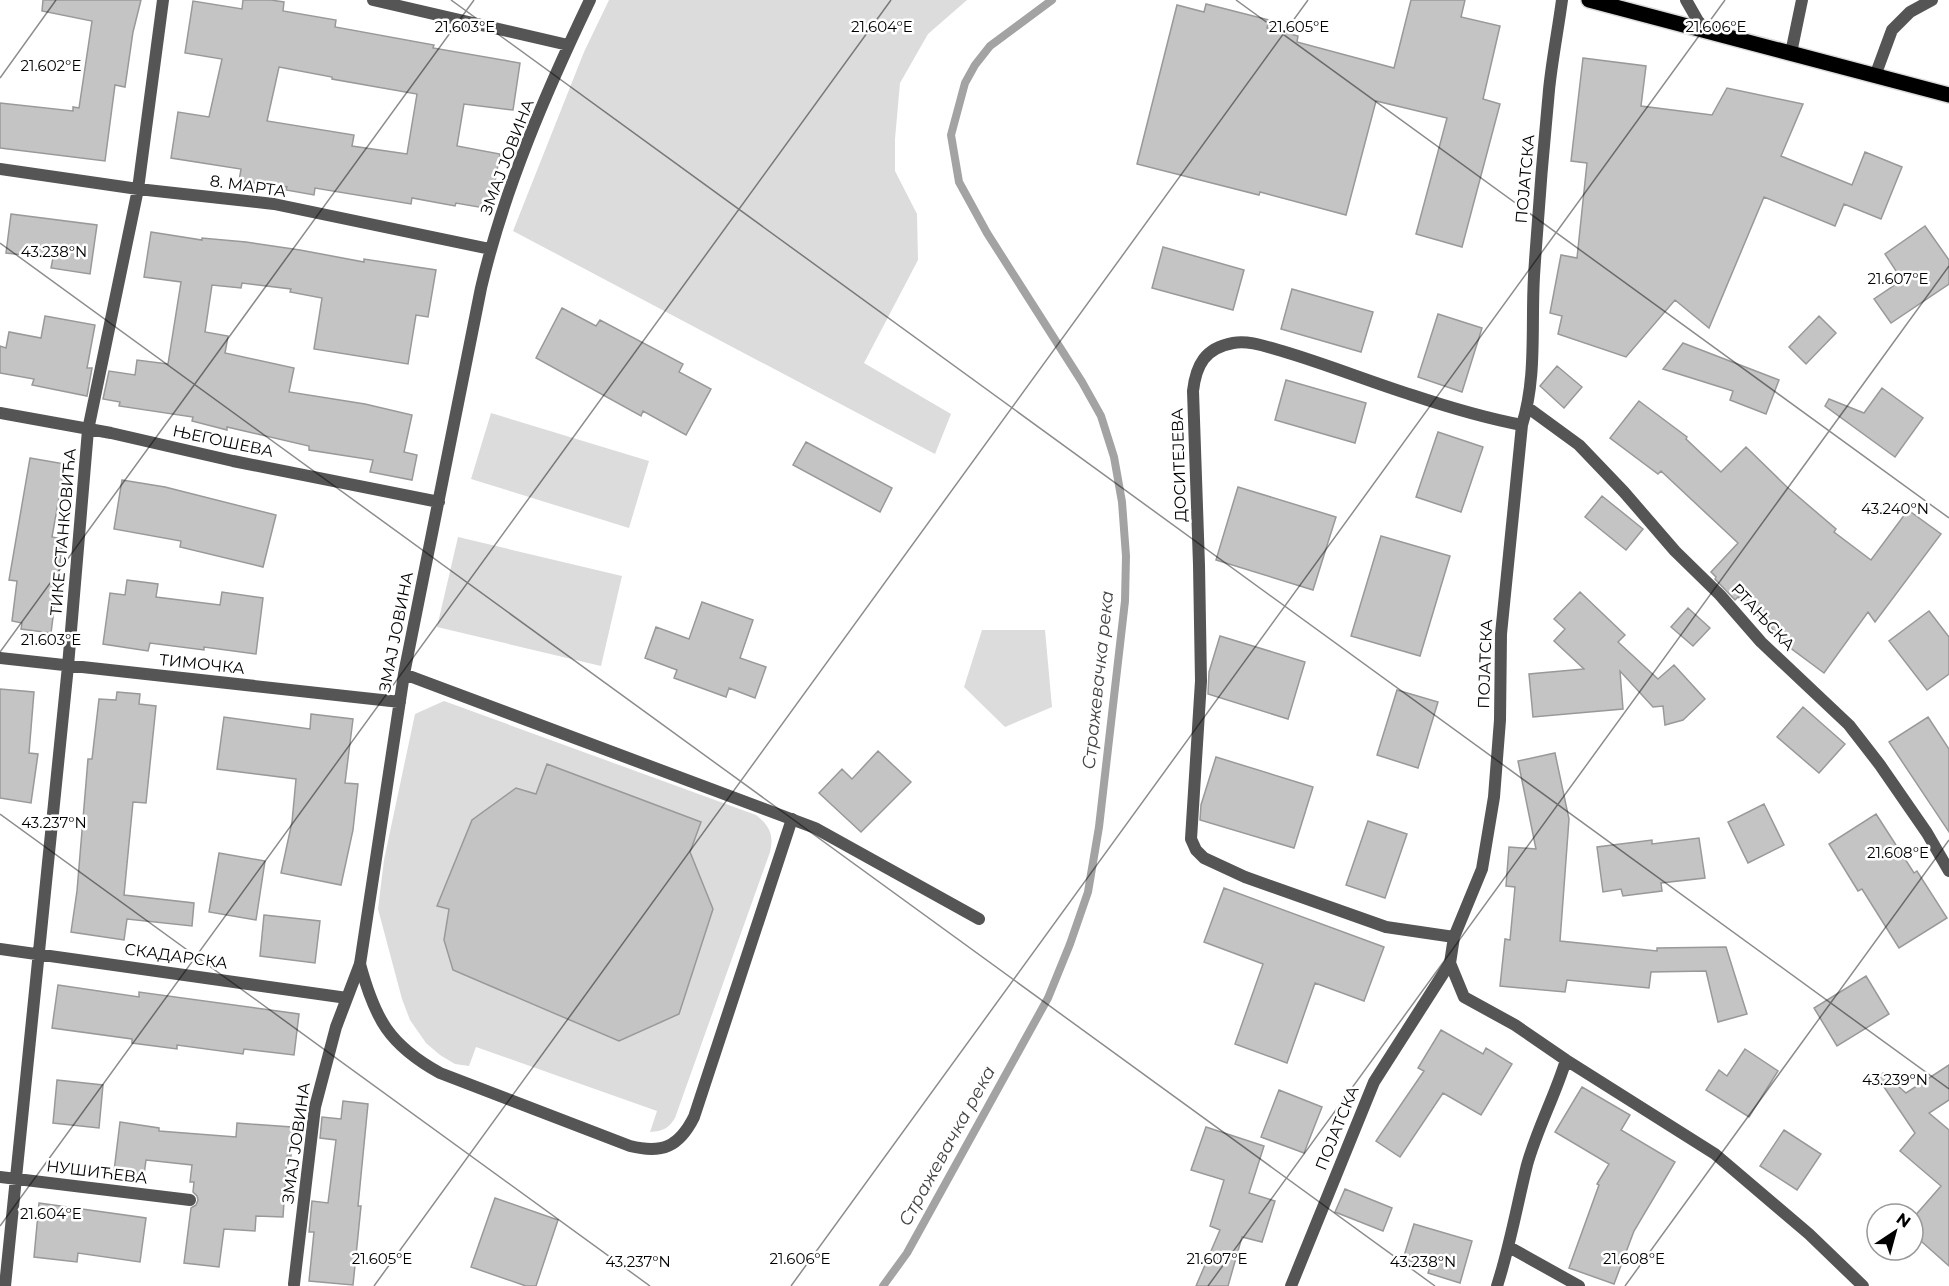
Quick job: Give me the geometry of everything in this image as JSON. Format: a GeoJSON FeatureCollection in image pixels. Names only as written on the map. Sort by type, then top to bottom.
{"type":"FeatureCollection","features":[{"type":"Feature","properties":{"kind":"main road"},"geometry":{"type":"LineString","coordinates":[[1590,0],[1949,95]]}},
{"type":"Feature","properties":{"kind":"street","name":"ТИКЕ СТАНКОВИЋА"},"geometry":{"type":"LineString","coordinates":[[5,1286],[68,666],[88,430],[138,189],[163,0]]}},
{"type":"Feature","properties":{"kind":"street"},"geometry":{"type":"LineString","coordinates":[[373,0],[568,45]]}},
{"type":"Feature","properties":{"kind":"street","name":"ЗМАЈ ЈОВИНА"},"geometry":{"type":"LineString","coordinates":[[294,1284],[315,1107],[328,1055],[360,964],[404,674],[490,249],[521,162],[568,45],[590,0]]}},
{"type":"Feature","properties":{"kind":"street","name":"ПОЈАТСКА"},"geometry":{"type":"LineString","coordinates":[[1291,1286],[1374,1082],[1450,963],[1454,937],[1482,869],[1494,797],[1500,720],[1501,634],[1522,425],[1527,407],[1541,177],[1562,0]]}},
{"type":"Feature","properties":{"kind":"street"},"geometry":{"type":"LineString","coordinates":[[1686,0],[1698,21],[1708,31]]}},
{"type":"Feature","properties":{"kind":"street"},"geometry":{"type":"LineString","coordinates":[[1791,53],[1802,0]]}},
{"type":"Feature","properties":{"kind":"street"},"geometry":{"type":"LineString","coordinates":[[1875,76],[1892,30],[1910,12],[1932,0]]}},
{"type":"Feature","properties":{"kind":"street","name":"8. МАРТА"},"geometry":{"type":"LineString","coordinates":[[0,169],[138,189],[274,204],[490,249]]}},
{"type":"Feature","properties":{"kind":"street","name":"ДОСИТЕЈЕВА"},"geometry":{"type":"LineString","coordinates":[[1454,937],[1386,927],[1245,877],[1204,858],[1196,850],[1191,839],[1201,681],[1193,391],[1195,373],[1209,353],[1221,346],[1235,342],[1256,344],[1316,361],[1447,406],[1493,420],[1522,425]]}},
{"type":"Feature","properties":{"kind":"street","name":"РТАЊСКА"},"geometry":{"type":"LineString","coordinates":[[1527,407],[1579,445],[1761,642],[1849,725],[1927,833],[1949,871]]}},
{"type":"Feature","properties":{"kind":"street","name":"ЊЕГОШЕВА"},"geometry":{"type":"LineString","coordinates":[[0,413],[439,501]]}},
{"type":"Feature","properties":{"kind":"street","name":"ТИМОЧКА"},"geometry":{"type":"LineString","coordinates":[[0,658],[400,702]]}},
{"type":"Feature","properties":{"kind":"street"},"geometry":{"type":"LineString","coordinates":[[404,674],[815,828],[979,919]]}},
{"type":"Feature","properties":{"kind":"street"},"geometry":{"type":"LineString","coordinates":[[360,964],[367,990],[378,1016],[390,1035],[419,1061],[441,1073],[630,1146],[645,1150],[660,1149],[674,1144],[686,1132],[694,1117],[792,819]]}},
{"type":"Feature","properties":{"kind":"street","name":"СКАДАРСКА"},"geometry":{"type":"LineString","coordinates":[[0,950],[347,998]]}},
{"type":"Feature","properties":{"kind":"street"},"geometry":{"type":"LineString","coordinates":[[1450,963],[1464,997],[1515,1025],[1715,1154],[1809,1234],[1863,1286]]}},
{"type":"Feature","properties":{"kind":"street"},"geometry":{"type":"LineString","coordinates":[[1497,1286],[1509,1247],[1528,1163],[1566,1060]]}},
{"type":"Feature","properties":{"kind":"street","name":"НУШИЋЕВА"},"geometry":{"type":"LineString","coordinates":[[0,1177],[190,1200]]}},
{"type":"Feature","properties":{"kind":"street"},"geometry":{"type":"LineString","coordinates":[[1509,1247],[1579,1286]]}},
{"type":"Feature","properties":{"kind":"shaded area"},"geometry":{"type":"Polygon","coordinates":[[[609,0],[967,0],[928,34],[900,83],[895,139],[895,171],[917,214],[918,260],[864,363],[951,414],[935,454],[513,231],[584,52],[609,0]]]}},
{"type":"Feature","properties":{"kind":"shaded area"},"geometry":{"type":"Polygon","coordinates":[[[491,413],[649,461],[629,528],[471,479],[491,413]]]}},
{"type":"Feature","properties":{"kind":"shaded area"},"geometry":{"type":"Polygon","coordinates":[[[458,537],[622,576],[601,666],[437,627],[458,537]]]}},
{"type":"Feature","properties":{"kind":"shaded area"},"geometry":{"type":"Polygon","coordinates":[[[982,630],[1045,630],[1052,707],[1005,727],[964,687],[982,630]]]}},
{"type":"Feature","properties":{"kind":"shaded area"},"geometry":{"type":"Polygon","coordinates":[[[444,701],[756,815],[768,827],[771,836],[770,852],[675,1118],[665,1129],[650,1132],[657,1111],[476,1047],[469,1066],[455,1064],[426,1043],[410,1020],[402,999],[378,909],[384,860],[415,714],[444,701]]]}},
{"type":"Feature","properties":{"kind":"building"},"geometry":{"type":"Polygon","coordinates":[[[43,0],[141,0],[133,32],[125,87],[115,85],[105,161],[0,148],[0,103],[73,111],[73,107],[79,108],[92,21],[42,11],[43,0]]]}},
{"type":"Feature","properties":{"kind":"building"},"geometry":{"type":"Polygon","coordinates":[[[243,0],[284,2],[283,11],[336,20],[335,27],[434,45],[433,48],[520,63],[513,110],[464,104],[457,146],[500,154],[490,209],[456,203],[455,206],[412,198],[411,204],[315,188],[314,195],[286,190],[287,187],[239,181],[241,169],[171,158],[178,112],[209,117],[222,59],[185,53],[193,1],[242,9],[243,0]],[[279,67],[267,121],[354,135],[352,146],[407,154],[417,94],[332,79],[332,77],[279,67]]]}},
{"type":"Feature","properties":{"kind":"building"},"geometry":{"type":"Polygon","coordinates":[[[1411,0],[1465,0],[1461,17],[1500,26],[1483,99],[1500,104],[1462,247],[1416,234],[1447,118],[1376,101],[1346,215],[1260,192],[1259,195],[1137,164],[1177,5],[1204,12],[1206,4],[1269,20],[1267,28],[1298,36],[1297,42],[1394,68],[1411,0]]]}},
{"type":"Feature","properties":{"kind":"building"},"geometry":{"type":"Polygon","coordinates":[[[1583,58],[1646,66],[1641,106],[1712,115],[1727,88],[1803,104],[1781,156],[1852,185],[1865,152],[1902,167],[1881,219],[1844,204],[1835,226],[1764,197],[1709,328],[1675,300],[1626,357],[1558,334],[1562,316],[1550,313],[1561,255],[1577,258],[1587,163],[1571,161],[1583,58]]]}},
{"type":"Feature","properties":{"kind":"building"},"geometry":{"type":"Polygon","coordinates":[[[11,214],[97,225],[90,274],[51,268],[53,258],[6,253],[11,214]]]}},
{"type":"Feature","properties":{"kind":"building"},"geometry":{"type":"Polygon","coordinates":[[[1925,226],[1949,260],[1949,284],[1891,323],[1874,299],[1902,280],[1885,254],[1925,226]]]}},
{"type":"Feature","properties":{"kind":"building"},"geometry":{"type":"Polygon","coordinates":[[[151,232],[202,240],[202,238],[246,242],[364,262],[364,259],[436,270],[428,317],[416,315],[408,364],[314,349],[322,298],[290,292],[291,289],[242,283],[241,288],[212,285],[205,332],[228,336],[225,353],[294,368],[289,392],[365,404],[412,415],[404,452],[417,455],[412,480],[370,472],[373,460],[309,450],[309,446],[192,421],[193,417],[119,406],[120,402],[103,399],[109,371],[135,375],[137,360],[168,364],[181,282],[144,277],[151,232]]]}},
{"type":"Feature","properties":{"kind":"building"},"geometry":{"type":"Polygon","coordinates":[[[1163,247],[1244,270],[1233,310],[1152,288],[1163,247]]]}},
{"type":"Feature","properties":{"kind":"building"},"geometry":{"type":"Polygon","coordinates":[[[1292,289],[1373,312],[1361,352],[1281,329],[1292,289]]]}},
{"type":"Feature","properties":{"kind":"building"},"geometry":{"type":"Polygon","coordinates":[[[562,308],[596,326],[600,320],[683,364],[679,372],[711,389],[686,435],[643,411],[641,416],[536,358],[562,308]]]}},
{"type":"Feature","properties":{"kind":"building"},"geometry":{"type":"Polygon","coordinates":[[[1438,314],[1482,328],[1462,392],[1418,377],[1438,314]]]}},
{"type":"Feature","properties":{"kind":"building"},"geometry":{"type":"Polygon","coordinates":[[[45,316],[95,325],[87,368],[92,368],[87,396],[32,385],[34,379],[0,373],[0,346],[6,348],[9,332],[41,338],[45,316]]]}},
{"type":"Feature","properties":{"kind":"building"},"geometry":{"type":"Polygon","coordinates":[[[1819,316],[1836,333],[1806,364],[1789,347],[1819,316]]]}},
{"type":"Feature","properties":{"kind":"building"},"geometry":{"type":"Polygon","coordinates":[[[1683,343],[1779,380],[1766,414],[1730,400],[1733,391],[1663,369],[1683,343]]]}},
{"type":"Feature","properties":{"kind":"building"},"geometry":{"type":"Polygon","coordinates":[[[1557,366],[1582,387],[1564,408],[1540,386],[1557,366]]]}},
{"type":"Feature","properties":{"kind":"building"},"geometry":{"type":"Polygon","coordinates":[[[1286,380],[1366,403],[1355,443],[1275,420],[1286,380]]]}},
{"type":"Feature","properties":{"kind":"building"},"geometry":{"type":"Polygon","coordinates":[[[1882,388],[1923,418],[1895,457],[1825,406],[1829,399],[1864,413],[1882,388]]]}},
{"type":"Feature","properties":{"kind":"building"},"geometry":{"type":"Polygon","coordinates":[[[1639,401],[1687,437],[1686,439],[1721,472],[1746,447],[1787,487],[1836,529],[1834,532],[1871,560],[1908,510],[1941,534],[1875,622],[1868,612],[1824,673],[1777,638],[1779,635],[1738,597],[1735,600],[1715,579],[1716,577],[1711,572],[1738,543],[1661,471],[1658,474],[1610,438],[1639,401]]]}},
{"type":"Feature","properties":{"kind":"building"},"geometry":{"type":"Polygon","coordinates":[[[1438,432],[1483,447],[1461,512],[1416,497],[1438,432]]]}},
{"type":"Feature","properties":{"kind":"building"},"geometry":{"type":"Polygon","coordinates":[[[806,442],[892,488],[880,512],[793,465],[806,442]]]}},
{"type":"Feature","properties":{"kind":"building"},"geometry":{"type":"Polygon","coordinates":[[[30,458],[65,464],[52,537],[63,539],[51,633],[21,629],[22,623],[12,621],[17,581],[9,580],[30,458]]]}},
{"type":"Feature","properties":{"kind":"building"},"geometry":{"type":"Polygon","coordinates":[[[122,480],[165,487],[276,515],[263,567],[180,547],[181,541],[114,529],[122,480]]]}},
{"type":"Feature","properties":{"kind":"building"},"geometry":{"type":"Polygon","coordinates":[[[1238,487],[1336,517],[1313,590],[1216,560],[1238,487]]]}},
{"type":"Feature","properties":{"kind":"building"},"geometry":{"type":"Polygon","coordinates":[[[1602,496],[1643,529],[1626,550],[1585,517],[1602,496]]]}},
{"type":"Feature","properties":{"kind":"building"},"geometry":{"type":"Polygon","coordinates":[[[1381,536],[1450,556],[1420,656],[1351,636],[1381,536]]]}},
{"type":"Feature","properties":{"kind":"building"},"geometry":{"type":"Polygon","coordinates":[[[127,580],[158,584],[156,597],[220,605],[222,592],[263,598],[256,654],[150,643],[148,651],[103,644],[110,593],[125,595],[127,580]]]}},
{"type":"Feature","properties":{"kind":"building"},"geometry":{"type":"Polygon","coordinates":[[[1580,592],[1625,635],[1618,642],[1658,679],[1674,665],[1705,699],[1683,720],[1665,725],[1663,706],[1653,707],[1620,671],[1623,709],[1533,717],[1529,674],[1584,669],[1554,641],[1565,629],[1554,619],[1580,592]]]}},
{"type":"Feature","properties":{"kind":"building"},"geometry":{"type":"Polygon","coordinates":[[[702,602],[753,620],[740,658],[766,667],[755,698],[729,688],[726,697],[674,678],[677,670],[645,658],[656,627],[689,639],[702,602]]]}},
{"type":"Feature","properties":{"kind":"building"},"geometry":{"type":"Polygon","coordinates":[[[1688,608],[1710,628],[1693,646],[1671,627],[1688,608]]]}},
{"type":"Feature","properties":{"kind":"building"},"geometry":{"type":"Polygon","coordinates":[[[1929,611],[1949,637],[1949,674],[1927,690],[1889,641],[1929,611]]]}},
{"type":"Feature","properties":{"kind":"building"},"geometry":{"type":"Polygon","coordinates":[[[1220,636],[1305,662],[1288,719],[1208,694],[1209,672],[1220,636]]]}},
{"type":"Feature","properties":{"kind":"building"},"geometry":{"type":"Polygon","coordinates":[[[0,689],[34,692],[29,753],[38,754],[31,803],[0,798],[0,689]]]}},
{"type":"Feature","properties":{"kind":"building"},"geometry":{"type":"Polygon","coordinates":[[[1397,690],[1438,702],[1418,768],[1377,755],[1397,690]]]}},
{"type":"Feature","properties":{"kind":"building"},"geometry":{"type":"Polygon","coordinates":[[[117,692],[140,694],[139,704],[156,706],[146,803],[133,802],[124,895],[194,903],[192,926],[127,919],[124,940],[71,932],[77,891],[88,759],[92,759],[99,699],[116,700],[117,692]]]}},
{"type":"Feature","properties":{"kind":"building"},"geometry":{"type":"Polygon","coordinates":[[[1803,707],[1845,744],[1819,773],[1777,737],[1803,707]]]}},
{"type":"Feature","properties":{"kind":"building"},"geometry":{"type":"Polygon","coordinates":[[[311,714],[353,719],[345,783],[358,784],[353,830],[341,885],[281,873],[292,822],[296,779],[217,769],[224,717],[310,729],[311,714]]]}},
{"type":"Feature","properties":{"kind":"building"},"geometry":{"type":"Polygon","coordinates":[[[1928,717],[1949,749],[1949,832],[1889,742],[1928,717]]]}},
{"type":"Feature","properties":{"kind":"building"},"geometry":{"type":"Polygon","coordinates":[[[878,751],[911,782],[861,832],[819,793],[842,769],[852,779],[878,751]]]}},
{"type":"Feature","properties":{"kind":"building"},"geometry":{"type":"Polygon","coordinates":[[[1555,753],[1569,819],[1560,941],[1657,951],[1657,948],[1726,947],[1747,1014],[1718,1022],[1706,971],[1651,972],[1649,988],[1567,980],[1565,992],[1500,986],[1505,939],[1510,940],[1515,887],[1506,886],[1509,847],[1536,849],[1518,761],[1555,753]]]}},
{"type":"Feature","properties":{"kind":"building"},"geometry":{"type":"Polygon","coordinates":[[[1216,757],[1313,787],[1294,848],[1200,820],[1201,805],[1216,757]]]}},
{"type":"Feature","properties":{"kind":"building"},"geometry":{"type":"Polygon","coordinates":[[[547,764],[701,822],[690,852],[713,909],[679,1014],[619,1041],[453,970],[444,940],[449,909],[437,906],[472,820],[516,788],[536,794],[547,764]]]}},
{"type":"Feature","properties":{"kind":"building"},"geometry":{"type":"Polygon","coordinates":[[[1764,804],[1784,845],[1748,863],[1728,822],[1764,804]]]}},
{"type":"Feature","properties":{"kind":"building"},"geometry":{"type":"Polygon","coordinates":[[[1876,814],[1914,873],[1917,871],[1947,918],[1899,948],[1862,889],[1858,891],[1829,844],[1876,814]]]}},
{"type":"Feature","properties":{"kind":"building"},"geometry":{"type":"Polygon","coordinates":[[[1368,821],[1407,834],[1385,898],[1346,885],[1368,821]]]}},
{"type":"Feature","properties":{"kind":"building"},"geometry":{"type":"Polygon","coordinates":[[[1699,838],[1705,878],[1661,883],[1662,891],[1623,896],[1621,889],[1603,892],[1597,847],[1652,840],[1652,844],[1699,838]]]}},
{"type":"Feature","properties":{"kind":"building"},"geometry":{"type":"Polygon","coordinates":[[[219,853],[265,861],[256,920],[209,912],[219,853]]]}},
{"type":"Feature","properties":{"kind":"building"},"geometry":{"type":"Polygon","coordinates":[[[1224,888],[1384,947],[1364,1001],[1315,983],[1287,1063],[1235,1044],[1263,964],[1204,942],[1224,888]]]}},
{"type":"Feature","properties":{"kind":"building"},"geometry":{"type":"Polygon","coordinates":[[[264,915],[320,921],[315,963],[260,956],[264,915]]]}},
{"type":"Feature","properties":{"kind":"building"},"geometry":{"type":"Polygon","coordinates":[[[1866,976],[1889,1014],[1837,1046],[1814,1008],[1866,976]]]}},
{"type":"Feature","properties":{"kind":"building"},"geometry":{"type":"Polygon","coordinates":[[[58,985],[139,997],[139,992],[299,1014],[294,1055],[244,1049],[243,1054],[177,1045],[177,1049],[132,1043],[132,1039],[52,1028],[58,985]]]}},
{"type":"Feature","properties":{"kind":"building"},"geometry":{"type":"Polygon","coordinates":[[[1441,1030],[1483,1054],[1486,1048],[1512,1064],[1481,1115],[1443,1093],[1400,1157],[1376,1141],[1424,1071],[1418,1068],[1441,1030]]]}},
{"type":"Feature","properties":{"kind":"building"},"geometry":{"type":"Polygon","coordinates":[[[1745,1049],[1778,1071],[1749,1117],[1706,1090],[1719,1070],[1727,1076],[1745,1049]]]}},
{"type":"Feature","properties":{"kind":"building"},"geometry":{"type":"Polygon","coordinates":[[[1949,1065],[1949,1100],[1929,1113],[1949,1130],[1949,1266],[1925,1245],[1925,1204],[1941,1186],[1900,1151],[1915,1133],[1878,1078],[1883,1073],[1906,1093],[1949,1065]]]}},
{"type":"Feature","properties":{"kind":"building"},"geometry":{"type":"Polygon","coordinates":[[[57,1080],[103,1085],[99,1128],[53,1123],[57,1080]]]}},
{"type":"Feature","properties":{"kind":"building"},"geometry":{"type":"Polygon","coordinates":[[[1582,1087],[1630,1115],[1621,1130],[1675,1162],[1634,1231],[1614,1284],[1569,1268],[1599,1185],[1597,1184],[1609,1164],[1555,1132],[1582,1087]]]}},
{"type":"Feature","properties":{"kind":"building"},"geometry":{"type":"Polygon","coordinates":[[[1279,1090],[1322,1107],[1304,1153],[1261,1137],[1279,1090]]]}},
{"type":"Feature","properties":{"kind":"building"},"geometry":{"type":"Polygon","coordinates":[[[343,1101],[368,1104],[353,1285],[309,1281],[314,1232],[309,1232],[312,1201],[328,1203],[336,1140],[320,1138],[322,1117],[341,1119],[343,1101]]]}},
{"type":"Feature","properties":{"kind":"building"},"geometry":{"type":"Polygon","coordinates":[[[120,1122],[159,1128],[159,1131],[236,1137],[237,1123],[292,1127],[291,1156],[287,1156],[283,1217],[256,1216],[255,1231],[224,1229],[219,1267],[184,1263],[191,1208],[198,1200],[193,1192],[194,1182],[190,1182],[192,1165],[146,1160],[144,1175],[114,1171],[120,1122]]]}},
{"type":"Feature","properties":{"kind":"building"},"geometry":{"type":"Polygon","coordinates":[[[1206,1127],[1264,1146],[1249,1193],[1275,1201],[1262,1242],[1242,1237],[1228,1286],[1196,1286],[1220,1230],[1210,1226],[1224,1180],[1191,1170],[1206,1127]]]}},
{"type":"Feature","properties":{"kind":"building"},"geometry":{"type":"Polygon","coordinates":[[[1784,1130],[1821,1154],[1797,1190],[1760,1166],[1784,1130]]]}},
{"type":"Feature","properties":{"kind":"building"},"geometry":{"type":"Polygon","coordinates":[[[1345,1189],[1392,1208],[1383,1231],[1335,1212],[1345,1189]]]}},
{"type":"Feature","properties":{"kind":"building"},"geometry":{"type":"Polygon","coordinates":[[[495,1198],[558,1220],[536,1286],[526,1286],[471,1267],[495,1198]]]}},
{"type":"Feature","properties":{"kind":"building"},"geometry":{"type":"Polygon","coordinates":[[[39,1203],[146,1218],[140,1262],[78,1253],[77,1262],[34,1257],[39,1203]]]}},
{"type":"Feature","properties":{"kind":"building"},"geometry":{"type":"Polygon","coordinates":[[[1414,1224],[1472,1241],[1460,1283],[1428,1273],[1430,1267],[1403,1259],[1414,1224]]]}},
{"type":"Feature","properties":{"kind":"waterway","name":"Стражевачка река"},"geometry":{"type":"LineString","coordinates":[[883,1286],[907,1253],[1048,998],[1088,892],[1099,827],[1125,601],[1126,556],[1122,502],[1114,457],[1101,416],[1082,382],[987,233],[959,182],[951,135],[965,83],[975,65],[990,46],[1052,0]]}}]}
